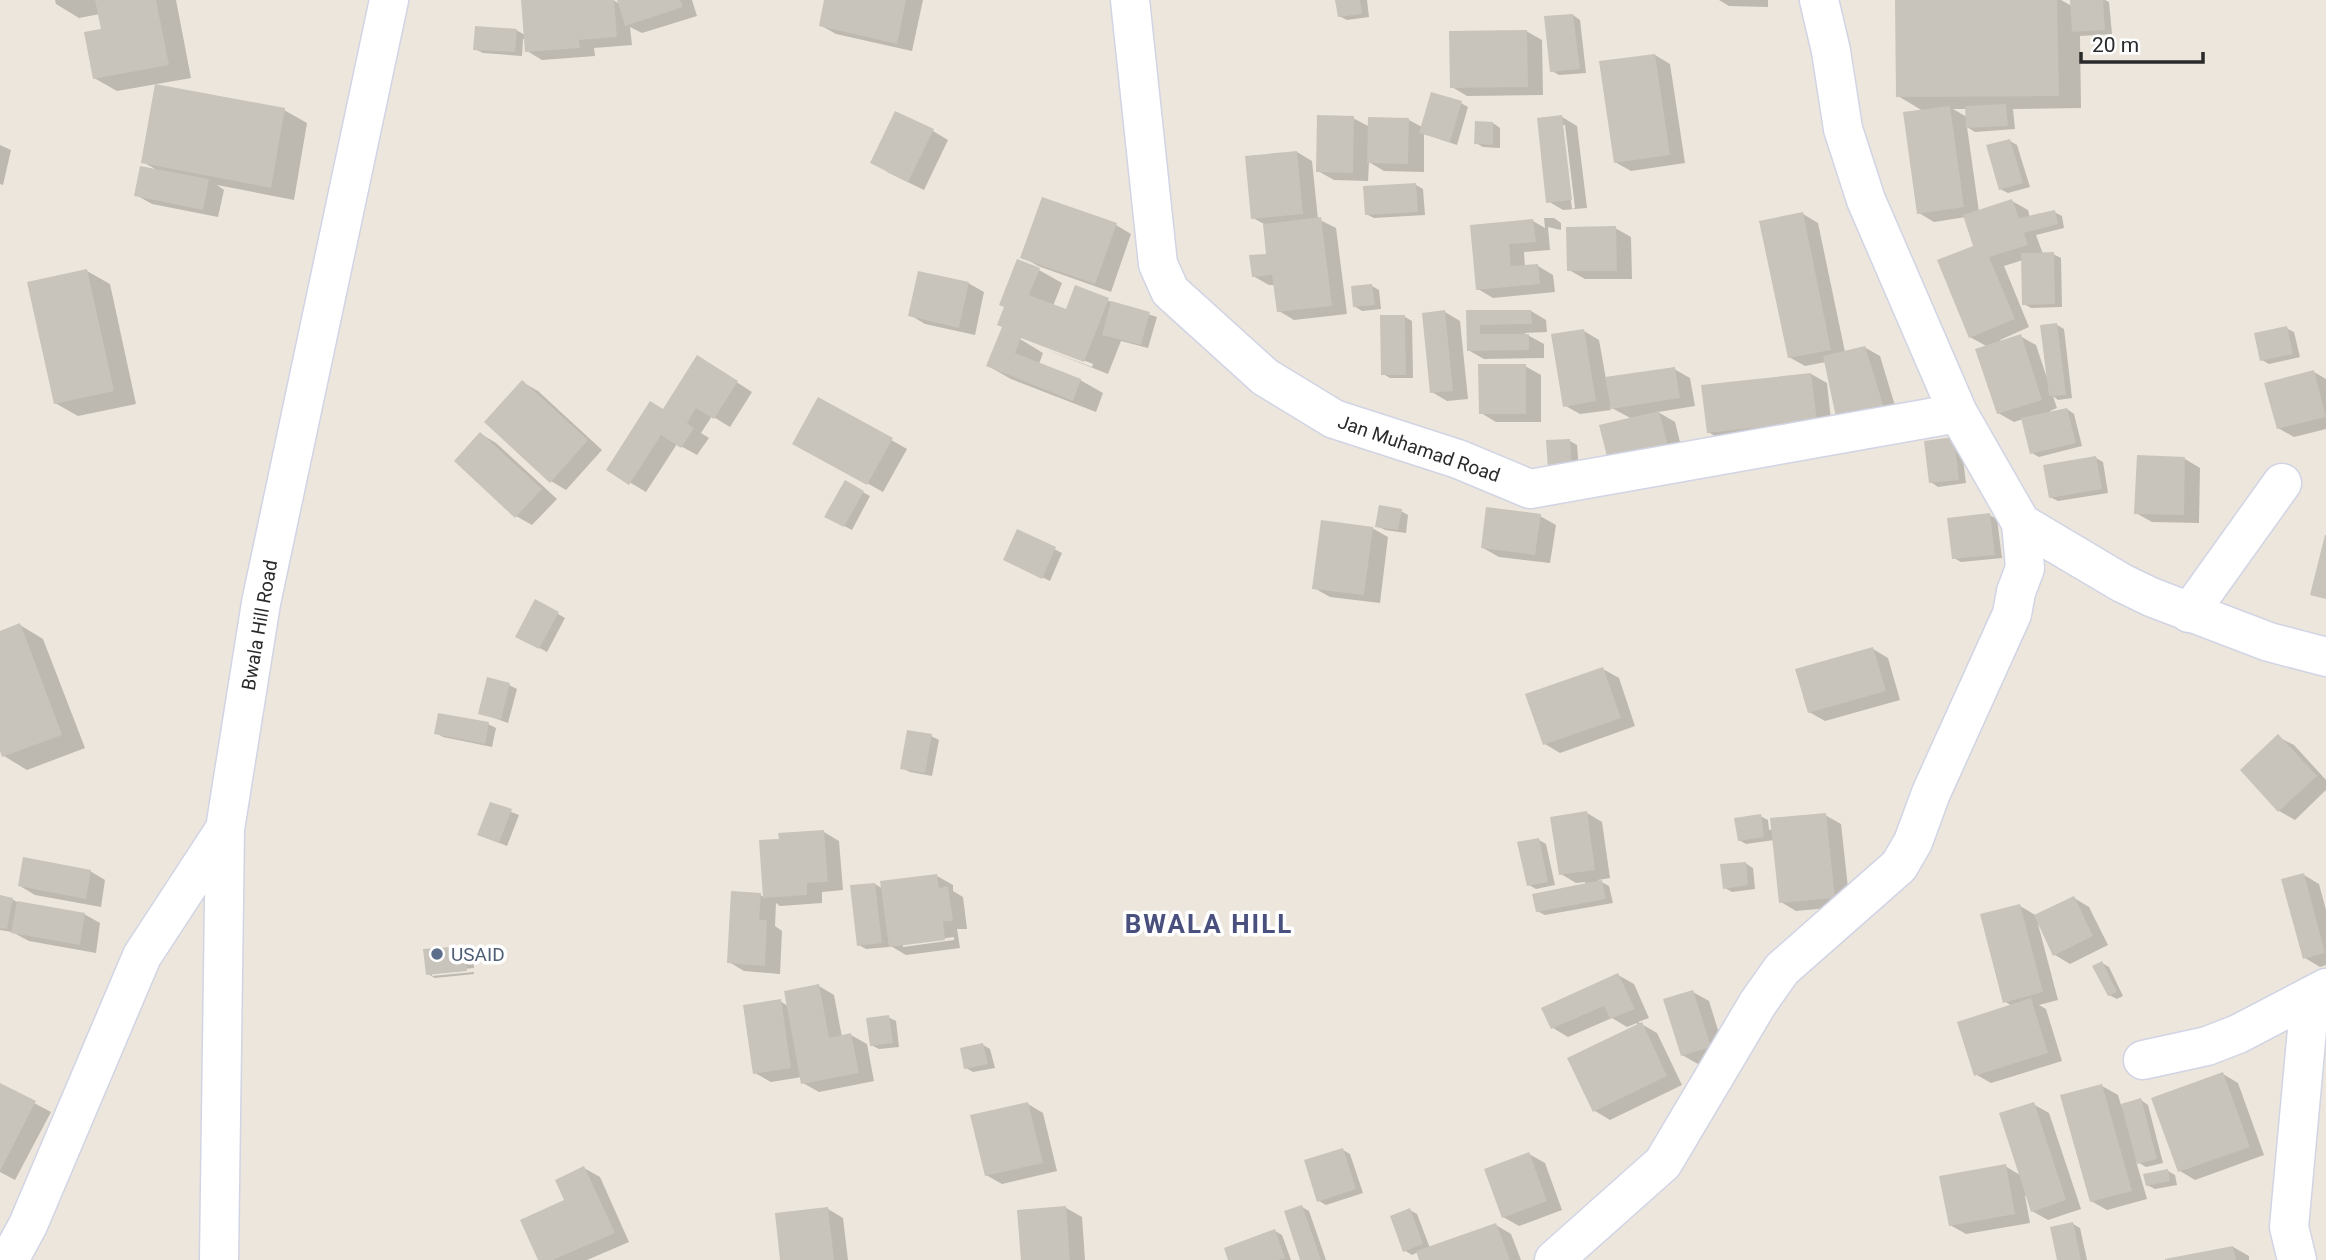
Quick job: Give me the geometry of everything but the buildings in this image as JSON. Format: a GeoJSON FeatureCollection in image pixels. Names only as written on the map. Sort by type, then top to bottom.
{"type":"FeatureCollection","features":[{"type":"Feature","properties":{"kind":"street","name":"Bwala Hill Road"},"geometry":{"type":"LineString","coordinates":[[219,1260],[225,829],[261,603],[389,0]]}},
{"type":"Feature","properties":{"kind":"street","name":"Jan Muhamad Road"},"geometry":{"type":"LineString","coordinates":[[1130,0],[1158,264],[1163,278],[1170,291],[1259,372],[1334,419],[1458,459],[1530,489],[1958,413]]}},
{"type":"Feature","properties":{"kind":"street"},"geometry":{"type":"LineString","coordinates":[[1554,1260],[1663,1163],[1758,1003],[1782,968],[1899,866],[1913,842],[1931,793],[2012,614],[2025,569],[2021,523],[1958,413],[1866,200],[1843,129],[1831,51],[1819,0]]}},
{"type":"Feature","properties":{"kind":"street"},"geometry":{"type":"LineString","coordinates":[[2189,613],[2282,483]]}},
{"type":"Feature","properties":{"kind":"street"},"geometry":{"type":"LineString","coordinates":[[2021,523],[2122,583],[2189,613],[2269,642],[2326,657]]}},
{"type":"Feature","properties":{"kind":"street"},"geometry":{"type":"LineString","coordinates":[[9,1260],[28,1225],[142,956],[225,829]]}},
{"type":"Feature","properties":{"kind":"street"},"geometry":{"type":"LineString","coordinates":[[2143,1060],[2207,1046],[2238,1034],[2318,992]]}},
{"type":"Feature","properties":{"kind":"street"},"geometry":{"type":"LineString","coordinates":[[2297,1260],[2289,1227],[2318,992]]}},
{"type":"Feature","properties":{"kind":"place","name":"USAID"},"geometry":{"type":"Point","coordinates":[437,954]}},
{"type":"Feature","properties":{"kind":"district","name":"BWALA HILL"},"geometry":{"type":"Point","coordinates":[1209,924]}}]}
